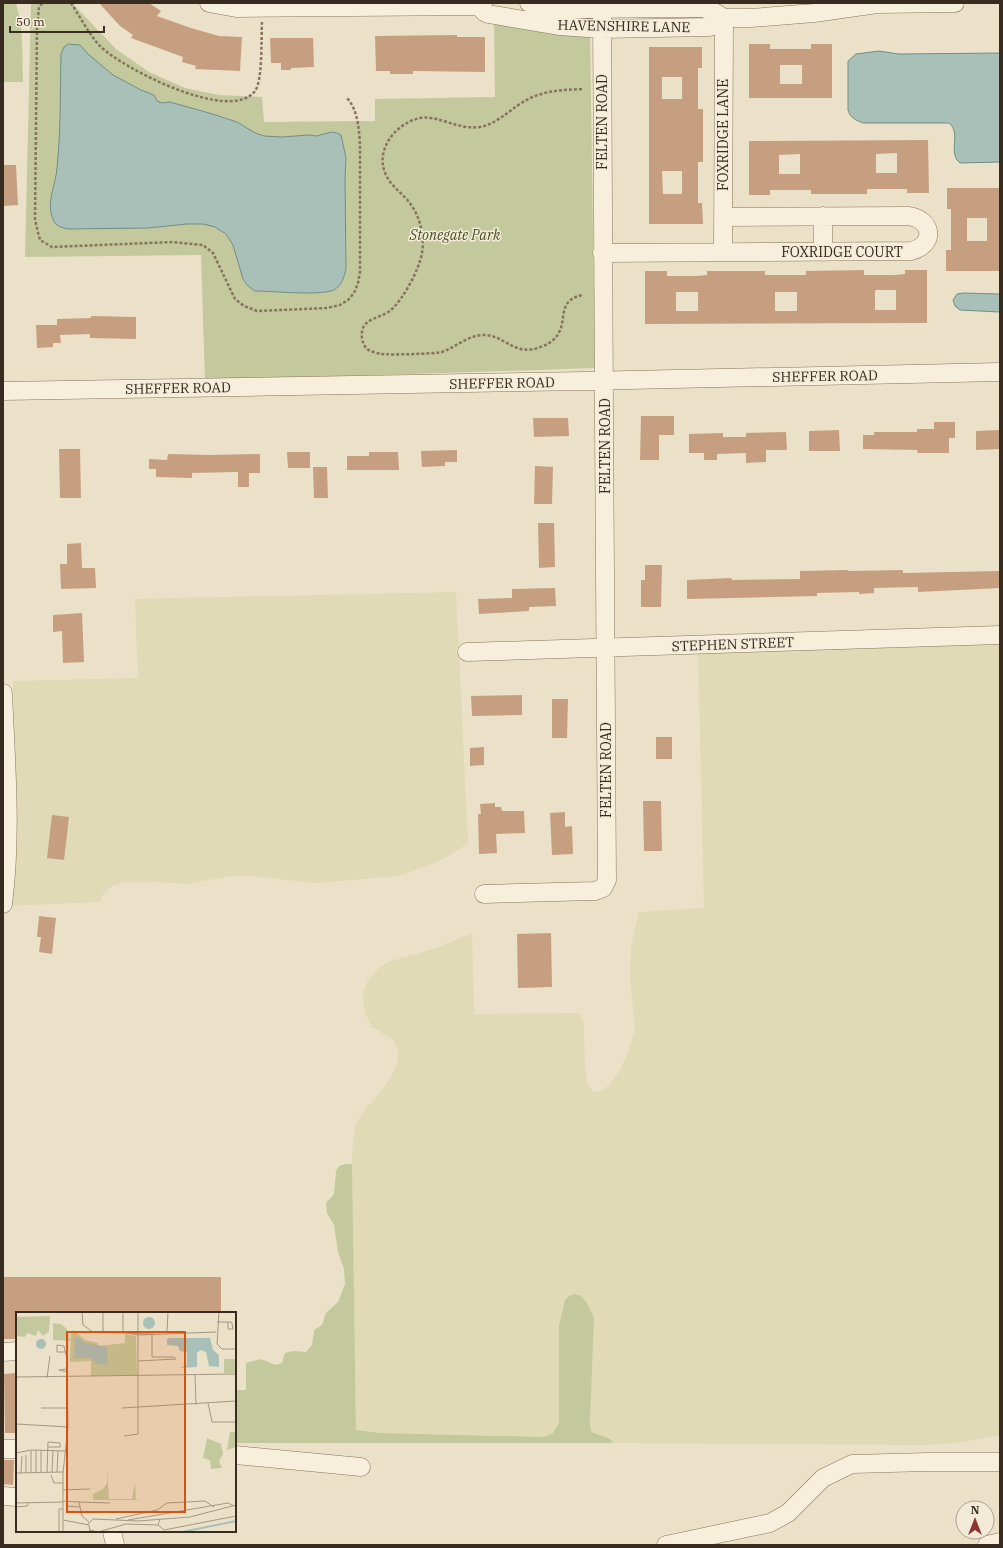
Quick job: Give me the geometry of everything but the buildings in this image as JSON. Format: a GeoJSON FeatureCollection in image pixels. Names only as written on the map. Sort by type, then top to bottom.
{"type":"FeatureCollection","features":[{"type":"Feature","properties":{"kind":"street","name":"HAVENSHIRE LANE"},"geometry":{"type":"LineString","coordinates":[[209,3],[236,8],[303,5],[480,4],[484,12],[488,14],[560,26],[602,29],[709,27],[717,25],[724,18]]}},
{"type":"Feature","properties":{"kind":"street","name":"HAVENSHIRE LANE"},"geometry":{"type":"LineString","coordinates":[[529,3],[552,8],[566,9],[602,6],[703,8],[724,18],[776,17],[849,6],[877,4],[955,3]]}},
{"type":"Feature","properties":{"kind":"street","name":"FELTEN ROAD"},"geometry":{"type":"LineString","coordinates":[[484,894],[595,891],[604,888],[607,880],[605,381],[602,253],[602,6]]}},
{"type":"Feature","properties":{"kind":"street","name":"FOXRIDGE LANE"},"geometry":{"type":"LineString","coordinates":[[723,252],[724,18]]}},
{"type":"Feature","properties":{"kind":"street"},"geometry":{"type":"LineString","coordinates":[[823,216],[823,252]]}},
{"type":"Feature","properties":{"kind":"street","name":"FOXRIDGE COURT"},"geometry":{"type":"LineString","coordinates":[[602,253],[911,251],[920,249],[926,244],[928,236],[928,229],[923,222],[916,217],[723,217]]}},
{"type":"Feature","properties":{"kind":"street","name":"SHEFFER ROAD"},"geometry":{"type":"LineString","coordinates":[[3,391],[605,381],[1000,372]]}},
{"type":"Feature","properties":{"kind":"street","name":"STEPHEN STREET"},"geometry":{"type":"LineString","coordinates":[[467,652],[606,649],[1000,635]]}},
{"type":"Feature","properties":{"kind":"street"},"geometry":{"type":"LineString","coordinates":[[3,693],[6,814],[5,885],[3,904]]}},
{"type":"Feature","properties":{"kind":"street"},"geometry":{"type":"LineString","coordinates":[[3,1352],[16,1351]]}},
{"type":"Feature","properties":{"kind":"street"},"geometry":{"type":"LineString","coordinates":[[3,1449],[16,1449]]}},
{"type":"Feature","properties":{"kind":"street"},"geometry":{"type":"LineString","coordinates":[[236,1455],[361,1467]]}},
{"type":"Feature","properties":{"kind":"street"},"geometry":{"type":"LineString","coordinates":[[666,1545],[770,1523],[788,1514],[824,1478],[852,1464],[1000,1462]]}},
{"type":"Feature","properties":{"kind":"street"},"geometry":{"type":"LineString","coordinates":[[3,1496],[16,1497]]}},
{"type":"Feature","properties":{"kind":"street"},"geometry":{"type":"LineString","coordinates":[[112,1532],[115,1545]]}},
{"type":"Feature","properties":{"kind":"street"},"geometry":{"type":"LineString","coordinates":[[987,1545],[1000,1542]]}},
{"type":"Feature","properties":{"kind":"path"},"geometry":{"type":"LineString","coordinates":[[42,3],[39,8],[37,28],[35,220],[40,240],[52,247],[173,242],[203,245],[213,253],[235,299],[244,306],[256,311],[327,308],[340,305],[348,300],[354,293],[360,272],[360,145],[359,130],[355,113],[350,101],[346,97]]}},
{"type":"Feature","properties":{"kind":"path"},"geometry":{"type":"LineString","coordinates":[[71,3],[100,46],[130,67],[162,84],[203,99],[222,101],[238,101],[248,98],[255,91],[260,77],[262,7]]}},
{"type":"Feature","properties":{"kind":"path"},"geometry":{"type":"LineString","coordinates":[[582,89],[544,92],[520,103],[496,122],[482,126],[469,128],[432,118],[420,118],[400,127],[390,137],[383,158],[383,167],[386,176],[410,202],[417,214],[421,226],[423,251],[417,272],[398,302],[391,310],[368,321],[363,326],[361,333],[362,341],[367,349],[382,354],[441,352],[470,338],[480,335],[487,335],[497,338],[515,348],[525,351],[534,350],[544,346],[559,335],[565,304],[574,297],[583,295]]}},
{"type":"Feature","properties":{"kind":"shaded area"},"geometry":{"type":"Polygon","coordinates":[[[456,592],[468,843],[447,857],[398,876],[315,883],[251,876],[231,876],[187,884],[124,882],[110,887],[103,894],[100,902],[8,906],[15,788],[13,681],[138,678],[135,599],[456,592]]]}},
{"type":"Feature","properties":{"kind":"shaded area"},"geometry":{"type":"Polygon","coordinates":[[[1000,641],[1000,1435],[962,1442],[928,1445],[614,1443],[611,1438],[596,1435],[591,1431],[590,1423],[594,1318],[587,1303],[581,1296],[559,1423],[553,1433],[544,1437],[380,1433],[356,1430],[352,1164],[353,1140],[356,1123],[391,1078],[398,1060],[398,1051],[393,1040],[371,1026],[365,1013],[363,1000],[364,990],[368,980],[379,968],[388,962],[436,948],[472,933],[474,1014],[580,1013],[584,1024],[585,1068],[588,1085],[594,1092],[601,1091],[609,1085],[621,1069],[635,1030],[630,975],[631,946],[639,912],[704,908],[698,650],[1000,641]]]}},
{"type":"Feature","properties":{"kind":"green space"},"geometry":{"type":"Polygon","coordinates":[[[3,3],[16,3],[19,13],[22,42],[23,82],[3,82],[3,3]]]}},
{"type":"Feature","properties":{"kind":"green space","name":"Stonegate Park"},"geometry":{"type":"Polygon","coordinates":[[[32,3],[72,3],[116,49],[149,72],[185,88],[219,95],[262,97],[264,122],[375,121],[375,99],[495,97],[494,21],[590,34],[595,368],[205,381],[201,255],[25,257],[32,3]]]}},
{"type":"Feature","properties":{"kind":"green space"},"geometry":{"type":"Polygon","coordinates":[[[352,1164],[356,1430],[380,1433],[544,1437],[553,1433],[559,1423],[559,1326],[565,1300],[569,1296],[575,1294],[581,1296],[587,1303],[594,1318],[590,1423],[591,1431],[612,1440],[614,1443],[236,1443],[236,1390],[246,1390],[246,1363],[261,1359],[276,1365],[282,1363],[285,1353],[293,1351],[306,1352],[312,1345],[314,1330],[322,1325],[326,1313],[338,1302],[345,1284],[344,1269],[338,1252],[334,1225],[327,1213],[326,1203],[334,1194],[336,1171],[339,1166],[352,1164]]]}},
{"type":"Feature","properties":{"kind":"water"},"geometry":{"type":"Polygon","coordinates":[[[68,44],[80,45],[88,54],[113,75],[141,90],[154,95],[157,101],[162,103],[170,102],[237,122],[255,133],[264,136],[316,136],[332,132],[341,135],[346,158],[346,269],[339,286],[334,290],[318,293],[255,291],[247,285],[243,279],[233,245],[226,234],[215,227],[203,224],[148,228],[67,229],[56,224],[53,220],[50,207],[58,154],[61,54],[64,47],[68,44]]]}},
{"type":"Feature","properties":{"kind":"water"},"geometry":{"type":"Polygon","coordinates":[[[879,51],[899,54],[1000,53],[1000,162],[960,163],[956,159],[954,149],[955,137],[953,127],[949,123],[863,123],[852,117],[848,110],[848,61],[856,54],[879,51]]]}},
{"type":"Feature","properties":{"kind":"water"},"geometry":{"type":"Polygon","coordinates":[[[957,294],[1000,294],[1000,312],[960,310],[955,306],[953,300],[957,294]]]}}]}
